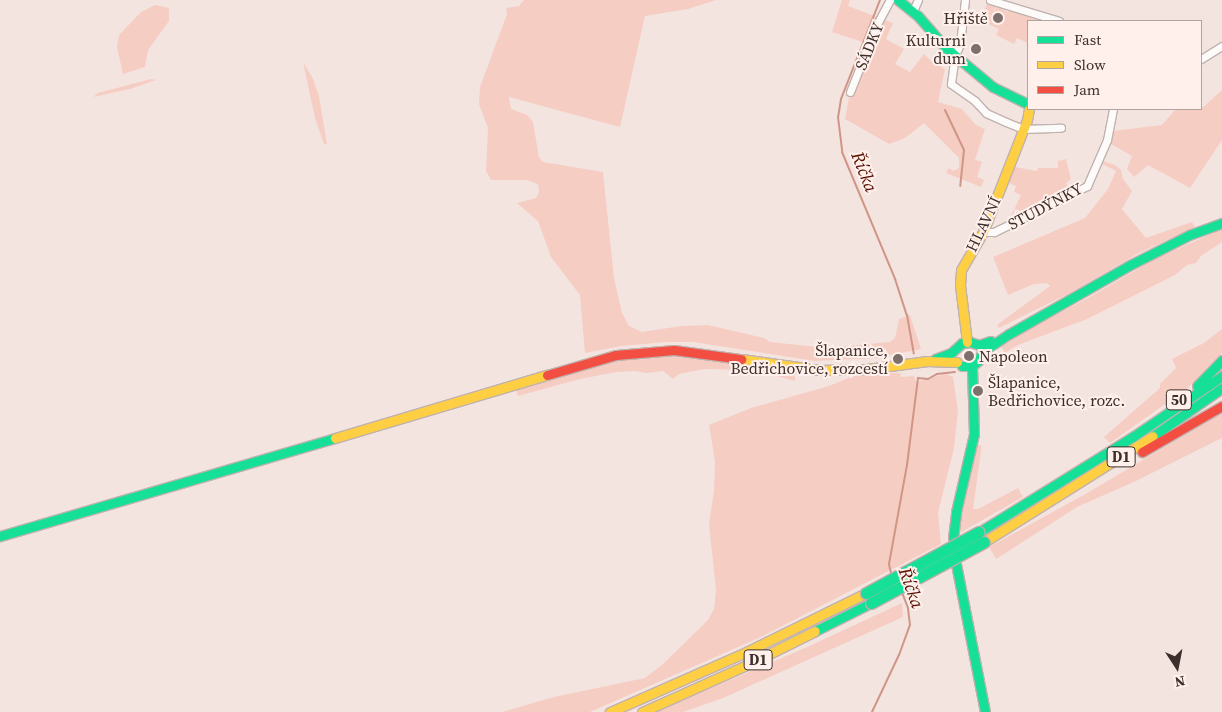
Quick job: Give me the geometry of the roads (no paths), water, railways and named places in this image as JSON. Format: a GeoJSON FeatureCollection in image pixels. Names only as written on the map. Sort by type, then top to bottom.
{"type":"FeatureCollection","features":[{"type":"Feature","properties":{"kind":"main road"},"geometry":{"type":"LineString","coordinates":[[898,0],[913,11],[955,55],[993,87],[1027,104]]}},
{"type":"Feature","properties":{"kind":"main road","name":"HLAVNÍ"},"geometry":{"type":"LineString","coordinates":[[974,347],[960,285],[961,270],[983,232],[1023,128],[1028,110]]}},
{"type":"Feature","properties":{"kind":"main road"},"geometry":{"type":"LineString","coordinates":[[928,361],[956,350],[962,343],[974,347],[1009,334],[1136,262],[1189,235],[1222,222]]}},
{"type":"Feature","properties":{"kind":"main road"},"geometry":{"type":"LineString","coordinates":[[0,536],[616,355],[674,350],[820,370],[867,369],[928,361],[964,364],[978,361],[974,347]]}},
{"type":"Feature","properties":{"kind":"main road"},"geometry":{"type":"LineString","coordinates":[[954,538],[956,512],[973,440],[971,393],[964,364],[956,350]]}},
{"type":"Feature","properties":{"kind":"main road","name":"50"},"geometry":{"type":"LineString","coordinates":[[1134,436],[1202,382],[1222,360]]}},
{"type":"Feature","properties":{"kind":"main road","name":"D1"},"geometry":{"type":"LineString","coordinates":[[642,712],[753,662],[981,537],[1222,376]]}},
{"type":"Feature","properties":{"kind":"main road","name":"D1"},"geometry":{"type":"LineString","coordinates":[[981,537],[1018,522],[1123,456],[1222,388]]}},
{"type":"Feature","properties":{"kind":"main road","name":"50"},"geometry":{"type":"LineString","coordinates":[[1018,522],[1222,406]]}},
{"type":"Feature","properties":{"kind":"main road"},"geometry":{"type":"LineString","coordinates":[[956,564],[985,712]]}},
{"type":"Feature","properties":{"kind":"main road","name":"D1"},"geometry":{"type":"LineString","coordinates":[[610,712],[869,598]]}},
{"type":"Feature","properties":{"kind":"street","name":"SÁDKY"},"geometry":{"type":"LineString","coordinates":[[850,92],[876,26],[890,0]]}},
{"type":"Feature","properties":{"kind":"street"},"geometry":{"type":"LineString","coordinates":[[913,11],[918,0]]}},
{"type":"Feature","properties":{"kind":"street"},"geometry":{"type":"LineString","coordinates":[[965,0],[960,44],[955,55],[951,84],[975,101],[986,113],[1023,128],[1061,128]]}},
{"type":"Feature","properties":{"kind":"street"},"geometry":{"type":"LineString","coordinates":[[990,0],[1056,20]]}},
{"type":"Feature","properties":{"kind":"street"},"geometry":{"type":"LineString","coordinates":[[1202,58],[1222,46]]}},
{"type":"Feature","properties":{"kind":"street","name":"STUDÝNKY"},"geometry":{"type":"LineString","coordinates":[[983,232],[994,232],[1076,193],[1086,186],[1107,140],[1113,110]]}},
{"type":"Feature","properties":{"kind":"waterway","name":"Říčka"},"geometry":{"type":"LineString","coordinates":[[880,0],[841,99],[838,117],[842,152],[895,279],[907,315],[914,353]]}},
{"type":"Feature","properties":{"kind":"waterway"},"geometry":{"type":"LineString","coordinates":[[945,110],[964,150],[960,186]]}},
{"type":"Feature","properties":{"kind":"waterway","name":"Říčka"},"geometry":{"type":"LineString","coordinates":[[891,573],[889,564],[907,465],[918,378],[928,379],[937,374],[955,372]]}},
{"type":"Feature","properties":{"kind":"waterway","name":"Říčka"},"geometry":{"type":"LineString","coordinates":[[872,712],[899,655],[910,625],[908,608],[902,592]]}},
{"type":"Feature","properties":{"kind":"place","name":"Hřiště"},"geometry":{"type":"Point","coordinates":[998,18]}},
{"type":"Feature","properties":{"kind":"place","name":"Kulturni dum"},"geometry":{"type":"Point","coordinates":[976,49]}},
{"type":"Feature","properties":{"kind":"place","name":"Napoleon"},"geometry":{"type":"Point","coordinates":[969,356]}},
{"type":"Feature","properties":{"kind":"place","name":"Šlapanice, Bedřichovice, rozcestí"},"geometry":{"type":"Point","coordinates":[898,359]}},
{"type":"Feature","properties":{"kind":"place","name":"Šlapanice, Bedřichovice, rozc."},"geometry":{"type":"Point","coordinates":[978,391]}}]}
